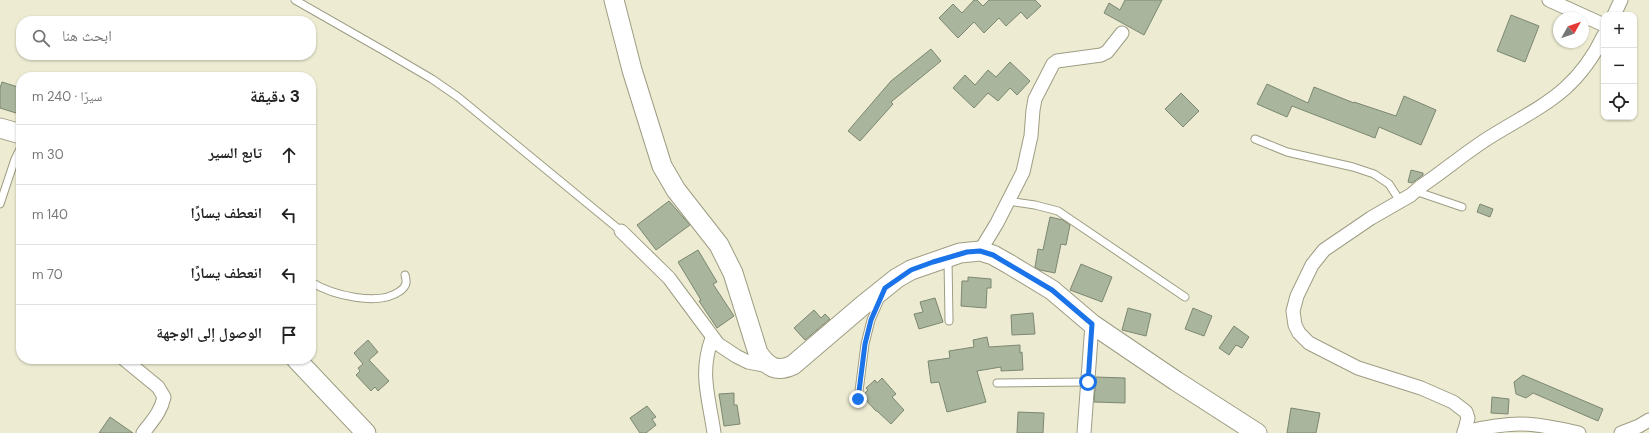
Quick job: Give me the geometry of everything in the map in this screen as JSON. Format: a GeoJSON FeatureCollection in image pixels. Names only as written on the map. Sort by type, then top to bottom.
{"type":"FeatureCollection","features":[{"type":"Feature","properties":{"kind":"street"},"geometry":{"type":"LineString","coordinates":[[614,0],[632,70],[662,166],[676,190],[719,246],[733,273],[758,353],[764,361],[771,366]]}},
{"type":"Feature","properties":{"kind":"street"},"geometry":{"type":"LineString","coordinates":[[1549,0],[1601,24]]}},
{"type":"Feature","properties":{"kind":"street"},"geometry":{"type":"LineString","coordinates":[[1615,12],[1621,0]]}},
{"type":"Feature","properties":{"kind":"street"},"geometry":{"type":"LineString","coordinates":[[980,251],[997,223],[1023,172],[1032,136],[1035,98],[1053,64],[1057,61],[1101,55],[1107,52],[1122,33]]}},
{"type":"Feature","properties":{"kind":"street"},"geometry":{"type":"LineString","coordinates":[[1579,433],[1552,427],[1519,424],[1502,425],[1464,432],[1468,418],[1466,412],[1453,402],[1421,388],[1358,368],[1309,342],[1299,333],[1295,325],[1293,311],[1297,296],[1312,265],[1324,250],[1371,218],[1415,192],[1489,137],[1532,113],[1565,90],[1579,76],[1601,40]]}},
{"type":"Feature","properties":{"kind":"street"},"geometry":{"type":"LineString","coordinates":[[0,128],[16,133]]}},
{"type":"Feature","properties":{"kind":"street"},"geometry":{"type":"LineString","coordinates":[[622,231],[669,278],[712,338],[725,350],[748,362],[779,369],[785,369],[793,365],[885,288],[911,270],[967,252],[980,251],[993,255],[1052,290],[1092,324],[1176,381],[1257,433]]}},
{"type":"Feature","properties":{"kind":"street"},"geometry":{"type":"LineString","coordinates":[[1084,433],[1092,324]]}},
{"type":"Feature","properties":{"kind":"street"},"geometry":{"type":"LineString","coordinates":[[712,338],[707,352],[705,381],[714,433]]}},
{"type":"Feature","properties":{"kind":"street"},"geometry":{"type":"LineString","coordinates":[[130,364],[158,387],[164,397],[158,414],[143,433]]}},
{"type":"Feature","properties":{"kind":"street"},"geometry":{"type":"LineString","coordinates":[[301,364],[366,433]]}},
{"type":"Feature","properties":{"kind":"street"},"geometry":{"type":"LineString","coordinates":[[1622,433],[1640,426],[1649,420]]}},
{"type":"Feature","properties":{"kind":"lane"},"geometry":{"type":"LineString","coordinates":[[295,0],[432,79],[458,97],[622,231]]}},
{"type":"Feature","properties":{"kind":"lane"},"geometry":{"type":"LineString","coordinates":[[1255,139],[1287,152],[1353,167],[1374,174],[1389,184],[1400,201]]}},
{"type":"Feature","properties":{"kind":"lane"},"geometry":{"type":"LineString","coordinates":[[0,204],[16,157]]}},
{"type":"Feature","properties":{"kind":"lane"},"geometry":{"type":"LineString","coordinates":[[1415,192],[1462,207]]}},
{"type":"Feature","properties":{"kind":"lane"},"geometry":{"type":"LineString","coordinates":[[1008,201],[1035,205],[1058,211],[1185,297]]}},
{"type":"Feature","properties":{"kind":"lane"},"geometry":{"type":"LineString","coordinates":[[948,257],[949,321]]}},
{"type":"Feature","properties":{"kind":"lane"},"geometry":{"type":"LineString","coordinates":[[316,285],[345,295],[374,299],[387,298],[402,290],[407,282],[405,274]]}},
{"type":"Feature","properties":{"kind":"lane"},"geometry":{"type":"LineString","coordinates":[[858,399],[865,344],[871,320],[885,288]]}},
{"type":"Feature","properties":{"kind":"lane"},"geometry":{"type":"LineString","coordinates":[[997,383],[1088,382]]}},
{"type":"Feature","properties":{"kind":"building"},"geometry":{"type":"Polygon","coordinates":[[[974,0],[977,0],[983,6],[989,0],[1035,0],[1041,6],[1027,19],[1021,12],[1006,26],[999,18],[984,33],[974,22],[958,38],[939,18],[953,4],[962,13],[974,0]]]}},
{"type":"Feature","properties":{"kind":"building"},"geometry":{"type":"Polygon","coordinates":[[[1125,0],[1162,0],[1144,35],[1104,13],[1109,3],[1120,10],[1125,0]]]}},
{"type":"Feature","properties":{"kind":"building"},"geometry":{"type":"Polygon","coordinates":[[[1511,15],[1539,26],[1525,62],[1497,51],[1511,15]]]}},
{"type":"Feature","properties":{"kind":"building"},"geometry":{"type":"Polygon","coordinates":[[[931,49],[941,61],[891,102],[893,104],[860,141],[848,131],[891,81],[931,49]]]}},
{"type":"Feature","properties":{"kind":"building"},"geometry":{"type":"Polygon","coordinates":[[[1010,62],[1030,81],[1017,95],[1010,88],[998,101],[988,93],[974,108],[953,88],[965,75],[975,85],[988,70],[996,77],[1010,62]]]}},
{"type":"Feature","properties":{"kind":"building"},"geometry":{"type":"Polygon","coordinates":[[[2,82],[16,86],[16,113],[0,108],[0,88],[2,82]]]}},
{"type":"Feature","properties":{"kind":"building"},"geometry":{"type":"Polygon","coordinates":[[[1267,84],[1308,103],[1314,87],[1354,103],[1396,116],[1404,96],[1436,110],[1421,145],[1379,127],[1375,138],[1292,106],[1287,117],[1257,104],[1267,84]]]}},
{"type":"Feature","properties":{"kind":"building"},"geometry":{"type":"Polygon","coordinates":[[[1181,93],[1199,111],[1183,127],[1165,109],[1181,93]]]}},
{"type":"Feature","properties":{"kind":"building"},"geometry":{"type":"Polygon","coordinates":[[[1411,170],[1423,173],[1423,175],[1412,183],[1408,182],[1411,170]]]}},
{"type":"Feature","properties":{"kind":"building"},"geometry":{"type":"Polygon","coordinates":[[[669,201],[690,225],[656,250],[637,225],[669,201]]]}},
{"type":"Feature","properties":{"kind":"building"},"geometry":{"type":"Polygon","coordinates":[[[1480,204],[1493,209],[1490,217],[1477,212],[1480,204]]]}},
{"type":"Feature","properties":{"kind":"building"},"geometry":{"type":"Polygon","coordinates":[[[1050,217],[1063,220],[1070,225],[1066,245],[1061,244],[1055,273],[1040,270],[1035,267],[1038,249],[1043,250],[1050,217]]]}},
{"type":"Feature","properties":{"kind":"building"},"geometry":{"type":"Polygon","coordinates":[[[698,250],[717,282],[713,284],[734,316],[717,328],[699,301],[701,300],[678,262],[698,250]]]}},
{"type":"Feature","properties":{"kind":"building"},"geometry":{"type":"Polygon","coordinates":[[[1081,264],[1112,277],[1102,302],[1070,290],[1081,264]]]}},
{"type":"Feature","properties":{"kind":"building"},"geometry":{"type":"Polygon","coordinates":[[[968,277],[991,279],[991,288],[987,288],[986,308],[961,306],[962,281],[968,281],[968,277]]]}},
{"type":"Feature","properties":{"kind":"building"},"geometry":{"type":"Polygon","coordinates":[[[935,298],[943,322],[919,329],[914,314],[923,312],[920,302],[935,298]]]}},
{"type":"Feature","properties":{"kind":"building"},"geometry":{"type":"Polygon","coordinates":[[[1128,308],[1151,314],[1146,336],[1122,330],[1128,308]]]}},
{"type":"Feature","properties":{"kind":"building"},"geometry":{"type":"Polygon","coordinates":[[[1193,308],[1212,316],[1204,336],[1185,329],[1193,308]]]}},
{"type":"Feature","properties":{"kind":"building"},"geometry":{"type":"Polygon","coordinates":[[[814,310],[821,318],[825,314],[830,319],[805,340],[794,328],[814,310]]]}},
{"type":"Feature","properties":{"kind":"building"},"geometry":{"type":"Polygon","coordinates":[[[1033,313],[1035,334],[1012,335],[1011,315],[1033,313]]]}},
{"type":"Feature","properties":{"kind":"building"},"geometry":{"type":"Polygon","coordinates":[[[1234,326],[1249,337],[1242,348],[1236,345],[1229,355],[1219,348],[1234,326]]]}},
{"type":"Feature","properties":{"kind":"building"},"geometry":{"type":"Polygon","coordinates":[[[987,337],[989,347],[1020,345],[1023,370],[1001,371],[1001,367],[977,371],[986,402],[947,412],[939,382],[931,383],[928,361],[950,358],[949,351],[974,347],[973,340],[987,337]]]}},
{"type":"Feature","properties":{"kind":"building"},"geometry":{"type":"Polygon","coordinates":[[[368,340],[378,352],[369,360],[389,381],[378,391],[375,387],[371,391],[356,375],[360,371],[358,368],[363,364],[354,353],[368,340]]]}},
{"type":"Feature","properties":{"kind":"building"},"geometry":{"type":"Polygon","coordinates":[[[1523,375],[1603,409],[1598,421],[1533,393],[1526,398],[1516,394],[1514,382],[1523,375]]]}},
{"type":"Feature","properties":{"kind":"building"},"geometry":{"type":"Polygon","coordinates":[[[1096,377],[1125,378],[1125,403],[1094,402],[1096,377]]]}},
{"type":"Feature","properties":{"kind":"building"},"geometry":{"type":"Polygon","coordinates":[[[882,378],[896,394],[892,397],[904,410],[891,424],[863,397],[868,390],[866,388],[875,380],[877,383],[882,378]]]}},
{"type":"Feature","properties":{"kind":"building"},"geometry":{"type":"Polygon","coordinates":[[[734,393],[734,405],[737,405],[740,424],[724,426],[719,394],[734,393]]]}},
{"type":"Feature","properties":{"kind":"building"},"geometry":{"type":"Polygon","coordinates":[[[1492,397],[1509,399],[1508,414],[1491,413],[1492,397]]]}},
{"type":"Feature","properties":{"kind":"building"},"geometry":{"type":"Polygon","coordinates":[[[647,406],[656,417],[652,419],[656,425],[646,433],[640,433],[630,418],[647,406]]]}},
{"type":"Feature","properties":{"kind":"building"},"geometry":{"type":"Polygon","coordinates":[[[1291,408],[1320,413],[1316,433],[1287,433],[1291,408]]]}},
{"type":"Feature","properties":{"kind":"building"},"geometry":{"type":"Polygon","coordinates":[[[1018,412],[1044,413],[1043,433],[1017,433],[1018,412]]]}},
{"type":"Feature","properties":{"kind":"building"},"geometry":{"type":"Polygon","coordinates":[[[110,417],[133,433],[99,433],[110,417]]]}},
{"type":"Feature","properties":{"kind":"route"},"geometry":{"type":"LineString","coordinates":[[858,399],[865,344],[871,320],[885,288],[897,278],[911,270],[960,253],[980,251],[993,255],[1052,290],[1092,324],[1088,382]]}}]}
